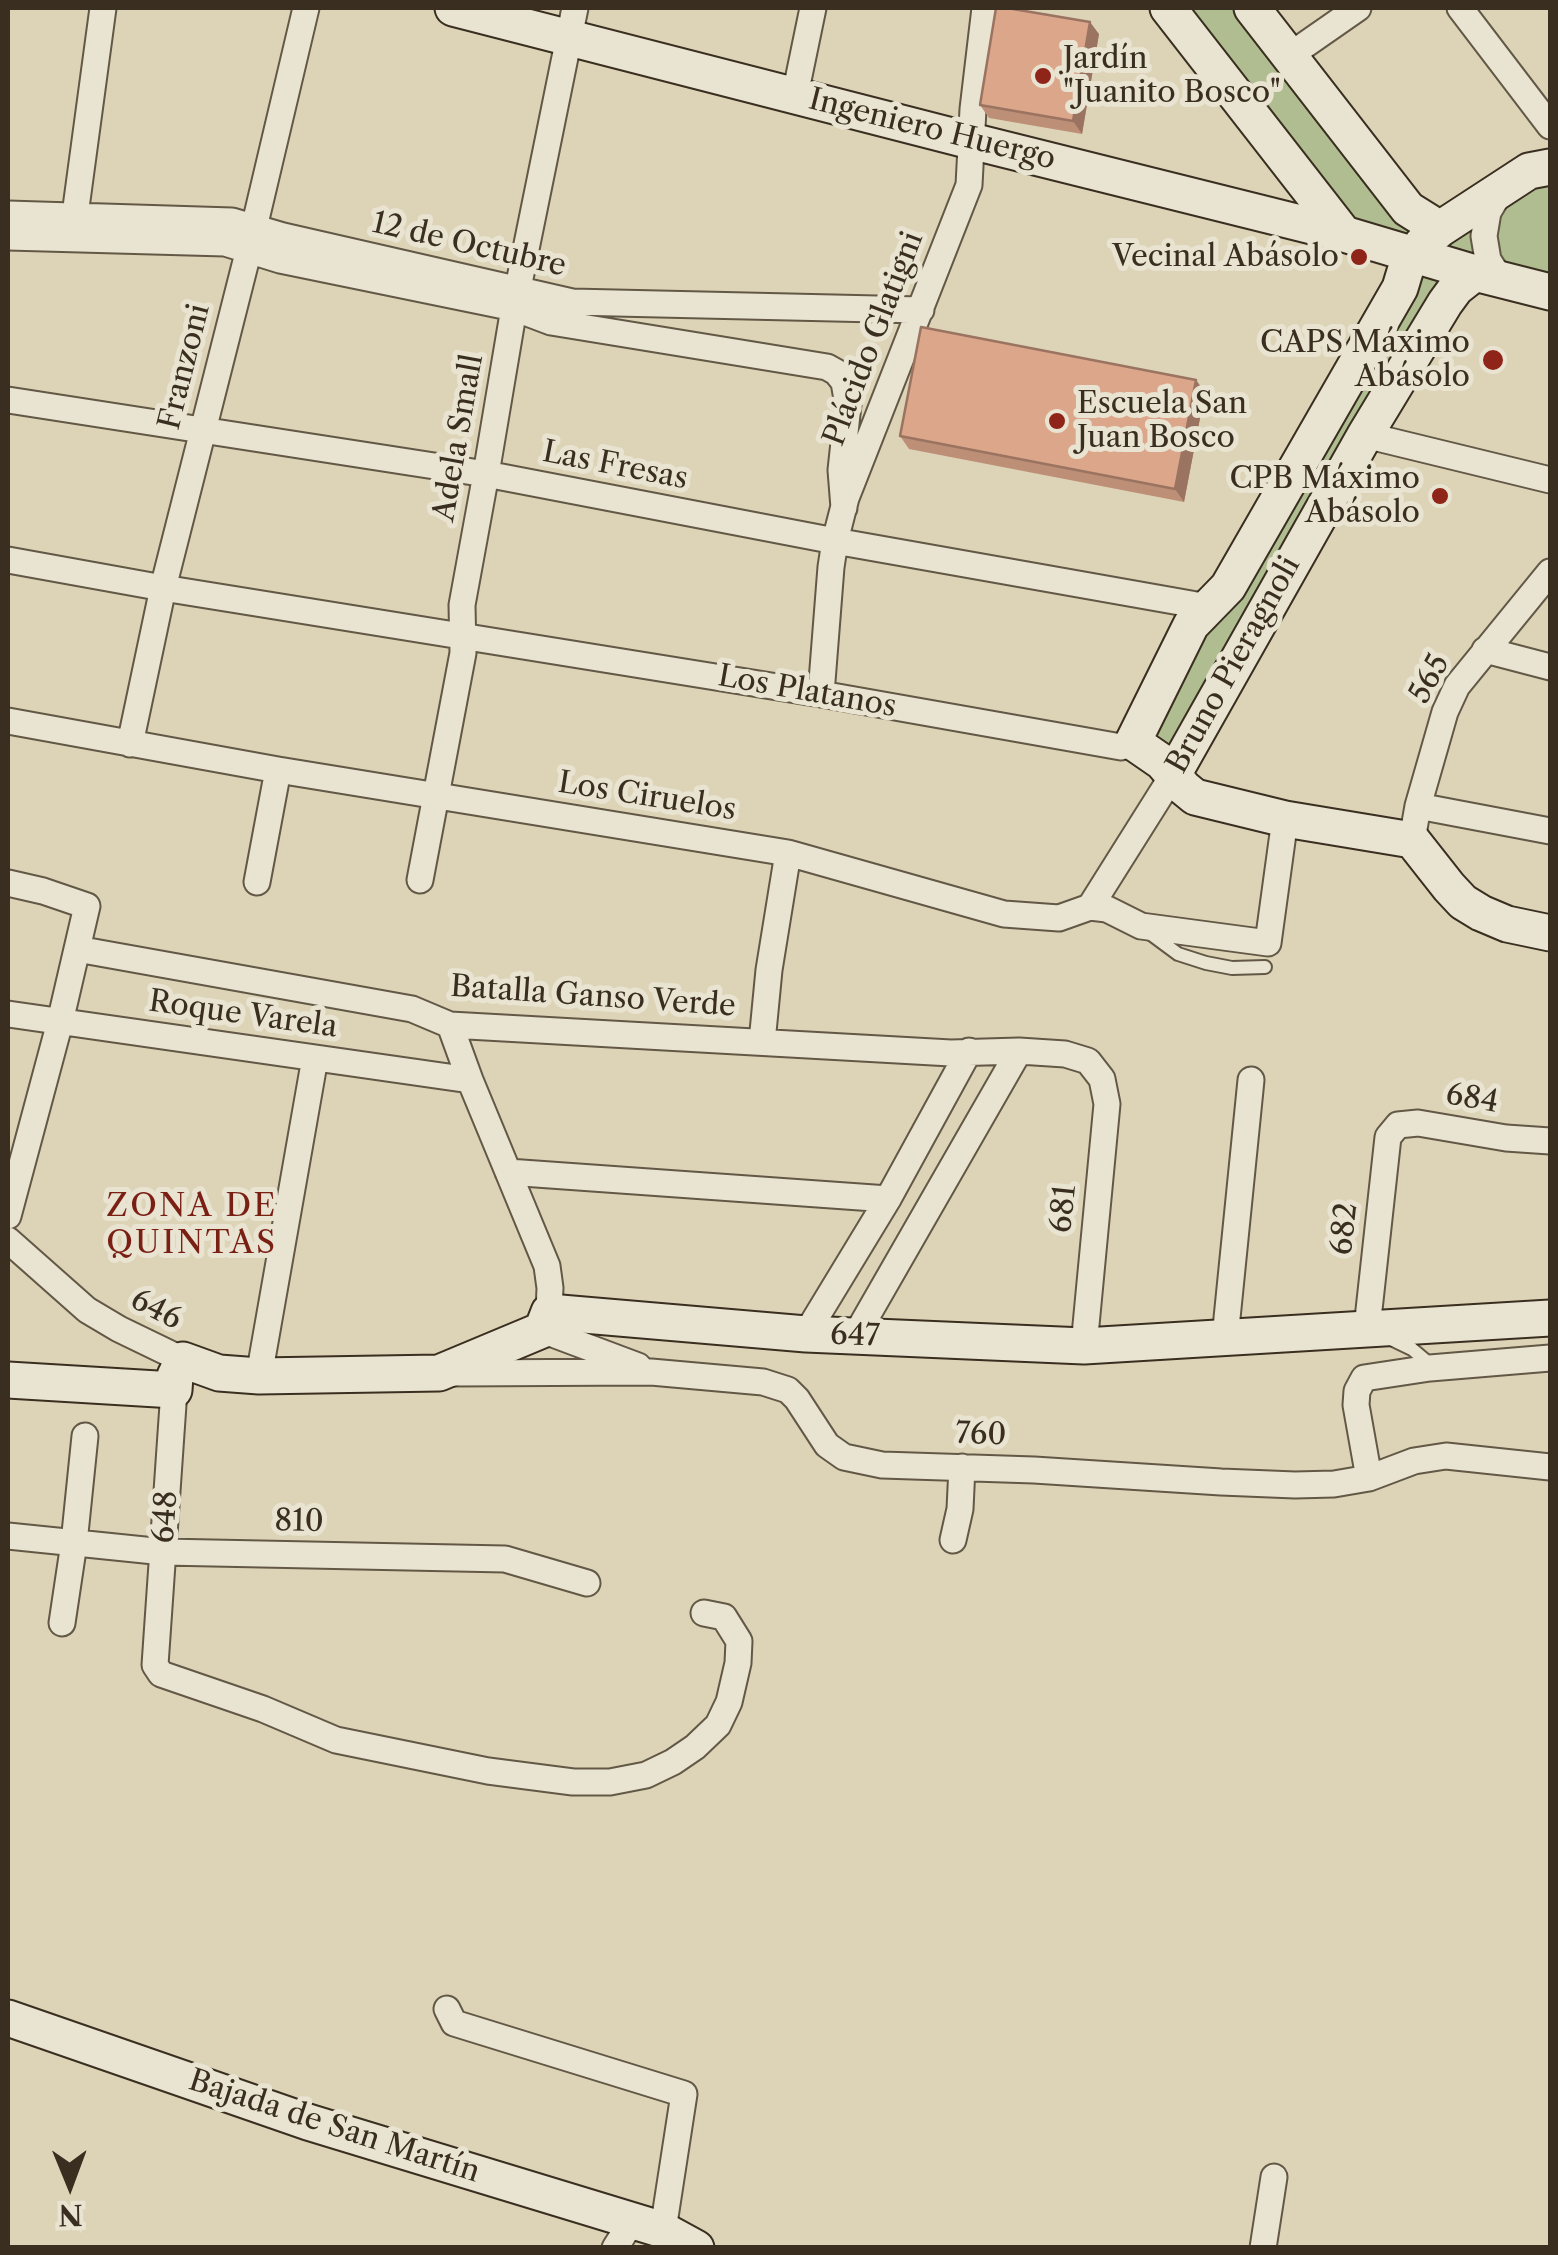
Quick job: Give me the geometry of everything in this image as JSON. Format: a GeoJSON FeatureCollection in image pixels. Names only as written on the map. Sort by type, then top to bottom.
{"type":"FeatureCollection","features":[{"type":"Feature","properties":{"kind":"street"},"geometry":{"type":"LineString","coordinates":[[74,215],[103,8]]}},
{"type":"Feature","properties":{"kind":"street","name":"Franzoni"},"geometry":{"type":"LineString","coordinates":[[130,744],[162,588],[252,238],[306,8]]}},
{"type":"Feature","properties":{"kind":"street","name":"Ingeniero Huergo"},"geometry":{"type":"LineString","coordinates":[[454,8],[572,23],[795,95],[1344,234],[1550,292]]}},
{"type":"Feature","properties":{"kind":"street"},"geometry":{"type":"LineString","coordinates":[[795,95],[813,8]]}},
{"type":"Feature","properties":{"kind":"street","name":"Plácido Glatigni"},"geometry":{"type":"LineString","coordinates":[[821,694],[835,541],[844,508],[969,185],[986,8]]}},
{"type":"Feature","properties":{"kind":"street"},"geometry":{"type":"LineString","coordinates":[[1168,8],[1344,234]]}},
{"type":"Feature","properties":{"kind":"street"},"geometry":{"type":"LineString","coordinates":[[1252,8],[1408,209],[1440,229]]}},
{"type":"Feature","properties":{"kind":"street"},"geometry":{"type":"LineString","coordinates":[[1289,56],[1358,8]]}},
{"type":"Feature","properties":{"kind":"street"},"geometry":{"type":"LineString","coordinates":[[1460,8],[1550,126]]}},
{"type":"Feature","properties":{"kind":"street","name":"Adela Small"},"geometry":{"type":"LineString","coordinates":[[420,880],[463,654],[462,604],[516,299],[572,23]]}},
{"type":"Feature","properties":{"kind":"street"},"geometry":{"type":"LineString","coordinates":[[1410,255],[1440,229],[1529,171],[1550,167]]}},
{"type":"Feature","properties":{"kind":"street"},"geometry":{"type":"LineString","coordinates":[[1488,277],[1484,236],[1488,212],[1500,192]]}},
{"type":"Feature","properties":{"kind":"street","name":"12 de Octubre"},"geometry":{"type":"LineString","coordinates":[[8,214],[232,221],[252,238]]}},
{"type":"Feature","properties":{"kind":"street","name":"12 de Octubre"},"geometry":{"type":"LineString","coordinates":[[8,237],[224,243],[283,236],[516,299],[920,310]]}},
{"type":"Feature","properties":{"kind":"street","name":"Bruno Pieragnoli"},"geometry":{"type":"LineString","coordinates":[[1133,742],[1191,625],[1228,587],[1400,288],[1410,255]]}},
{"type":"Feature","properties":{"kind":"street","name":"Bruno Pieragnoli"},"geometry":{"type":"LineString","coordinates":[[1090,906],[1173,774],[1365,434],[1444,303],[1456,288],[1488,277]]}},
{"type":"Feature","properties":{"kind":"street","name":"12 de Octubre"},"geometry":{"type":"LineString","coordinates":[[516,299],[551,322],[827,367],[836,372],[844,382],[848,405],[841,470],[844,508]]}},
{"type":"Feature","properties":{"kind":"street","name":"Las Fresas"},"geometry":{"type":"LineString","coordinates":[[8,400],[486,474],[835,541],[1208,606]]}},
{"type":"Feature","properties":{"kind":"street"},"geometry":{"type":"LineString","coordinates":[[1365,434],[1550,480]]}},
{"type":"Feature","properties":{"kind":"street","name":"Los Platanos"},"geometry":{"type":"LineString","coordinates":[[8,560],[1121,747],[1133,742]]}},
{"type":"Feature","properties":{"kind":"street","name":"565"},"geometry":{"type":"LineString","coordinates":[[1415,823],[1444,712],[1457,686],[1550,572]]}},
{"type":"Feature","properties":{"kind":"street"},"geometry":{"type":"LineString","coordinates":[[1485,650],[1550,666]]}},
{"type":"Feature","properties":{"kind":"street","name":"Los Ciruelos"},"geometry":{"type":"LineString","coordinates":[[8,721],[278,770],[788,853],[1004,914],[1059,918],[1090,906]]}},
{"type":"Feature","properties":{"kind":"street"},"geometry":{"type":"LineString","coordinates":[[1133,742],[1162,762],[1195,797],[1285,819],[1550,832]]}},
{"type":"Feature","properties":{"kind":"street"},"geometry":{"type":"LineString","coordinates":[[257,882],[278,770]]}},
{"type":"Feature","properties":{"kind":"street"},"geometry":{"type":"LineString","coordinates":[[1090,906],[1107,909],[1141,926],[1266,955],[1285,819]]}},
{"type":"Feature","properties":{"kind":"street"},"geometry":{"type":"LineString","coordinates":[[1415,823],[1449,887],[1463,902],[1507,924],[1550,933]]}},
{"type":"Feature","properties":{"kind":"street"},"geometry":{"type":"LineString","coordinates":[[762,1042],[788,853]]}},
{"type":"Feature","properties":{"kind":"street"},"geometry":{"type":"LineString","coordinates":[[8,883],[86,906],[60,1022],[8,1216]]}},
{"type":"Feature","properties":{"kind":"street","name":"Batalla Ganso Verde"},"geometry":{"type":"LineString","coordinates":[[77,949],[412,1008],[450,1025],[951,1053],[1066,1054],[1088,1061],[1102,1079]]}},
{"type":"Feature","properties":{"kind":"street","name":"Roque Varela"},"geometry":{"type":"LineString","coordinates":[[8,1014],[470,1080]]}},
{"type":"Feature","properties":{"kind":"street"},"geometry":{"type":"LineString","coordinates":[[450,1025],[547,1266],[550,1288],[545,1321],[652,1372]]}},
{"type":"Feature","properties":{"kind":"street"},"geometry":{"type":"LineString","coordinates":[[856,1335],[1019,1051]]}},
{"type":"Feature","properties":{"kind":"street"},"geometry":{"type":"LineString","coordinates":[[806,1334],[888,1200],[969,1052]]}},
{"type":"Feature","properties":{"kind":"street"},"geometry":{"type":"LineString","coordinates":[[259,1376],[315,1058]]}},
{"type":"Feature","properties":{"kind":"street","name":"681"},"geometry":{"type":"LineString","coordinates":[[1084,1346],[1107,1104],[1102,1079]]}},
{"type":"Feature","properties":{"kind":"street"},"geometry":{"type":"LineString","coordinates":[[1224,1338],[1251,1080]]}},
{"type":"Feature","properties":{"kind":"street","name":"684"},"geometry":{"type":"LineString","coordinates":[[1388,1137],[1398,1125],[1418,1123],[1550,1141]]}},
{"type":"Feature","properties":{"kind":"street","name":"682"},"geometry":{"type":"LineString","coordinates":[[1367,1328],[1388,1137]]}},
{"type":"Feature","properties":{"kind":"street"},"geometry":{"type":"LineString","coordinates":[[508,1172],[888,1200]]}},
{"type":"Feature","properties":{"kind":"street","name":"646"},"geometry":{"type":"LineString","coordinates":[[8,1240],[87,1310],[119,1329],[178,1375]]}},
{"type":"Feature","properties":{"kind":"street","name":"647"},"geometry":{"type":"LineString","coordinates":[[8,1380],[219,1373],[440,1373],[545,1321],[1084,1346],[1550,1318]]}},
{"type":"Feature","properties":{"kind":"street"},"geometry":{"type":"LineString","coordinates":[[1370,1478],[1356,1405],[1357,1391],[1364,1378],[1550,1358]]}},
{"type":"Feature","properties":{"kind":"street","name":"760"},"geometry":{"type":"LineString","coordinates":[[440,1373],[652,1372],[763,1382],[788,1390],[827,1445],[844,1457],[882,1464],[1295,1485],[1370,1478],[1414,1460],[1446,1456],[1550,1467]]}},
{"type":"Feature","properties":{"kind":"street","name":"648"},"geometry":{"type":"LineString","coordinates":[[178,1375],[155,1665],[161,1674],[263,1709],[336,1740],[488,1771],[573,1782],[610,1782],[646,1775],[673,1762],[718,1724],[729,1702],[739,1641],[724,1617],[704,1613]]}},
{"type":"Feature","properties":{"kind":"street"},"geometry":{"type":"LineString","coordinates":[[62,1623],[84,1436]]}},
{"type":"Feature","properties":{"kind":"street"},"geometry":{"type":"LineString","coordinates":[[953,1540],[960,1509],[962,1468]]}},
{"type":"Feature","properties":{"kind":"street","name":"810"},"geometry":{"type":"LineString","coordinates":[[8,1536],[164,1552],[505,1559],[587,1582]]}},
{"type":"Feature","properties":{"kind":"street"},"geometry":{"type":"LineString","coordinates":[[447,2009],[454,2024],[684,2094],[636,2233]]}},
{"type":"Feature","properties":{"kind":"street","name":"Bajada de San Martín"},"geometry":{"type":"LineString","coordinates":[[8,2018],[636,2233],[696,2248]]}},
{"type":"Feature","properties":{"kind":"street"},"geometry":{"type":"LineString","coordinates":[[1263,2248],[1274,2176]]}},
{"type":"Feature","properties":{"kind":"lane"},"geometry":{"type":"LineString","coordinates":[[1367,1328],[1412,1350],[1430,1368]]}},
{"type":"Feature","properties":{"kind":"green space"},"geometry":{"type":"Polygon","coordinates":[[[1168,8],[1252,8],[1439,229],[1550,167],[1550,292],[1475,273],[1173,775],[1133,742],[1410,256],[1344,234],[1168,8]]]}},
{"type":"Feature","properties":{"kind":"building","name":"Jardín \"Juanito Bosco\""},"geometry":{"type":"Polygon","coordinates":[[[996,8],[1090,22],[1073,121],[980,105],[996,8]]]}},
{"type":"Feature","properties":{"kind":"building","name":"Escuela San Juan Bosco"},"geometry":{"type":"Polygon","coordinates":[[[921,327],[1196,380],[1175,489],[900,436],[921,327]]]}},
{"type":"Feature","properties":{"kind":"place","name":"Jardín \"Juanito Bosco\""},"geometry":{"type":"Point","coordinates":[1043,76]}},
{"type":"Feature","properties":{"kind":"place","name":"Vecinal Abásolo"},"geometry":{"type":"Point","coordinates":[1359,257]}},
{"type":"Feature","properties":{"kind":"place","name":"CAPS Máximo Abásolo"},"geometry":{"type":"Point","coordinates":[1493,360]}},
{"type":"Feature","properties":{"kind":"place","name":"Escuela San Juan Bosco"},"geometry":{"type":"Point","coordinates":[1057,421]}},
{"type":"Feature","properties":{"kind":"place","name":"CPB Máximo Abásolo"},"geometry":{"type":"Point","coordinates":[1440,496]}},
{"type":"Feature","properties":{"kind":"district","name":"ZONA DE QUINTAS"},"geometry":{"type":"Point","coordinates":[192,1226]}}]}
